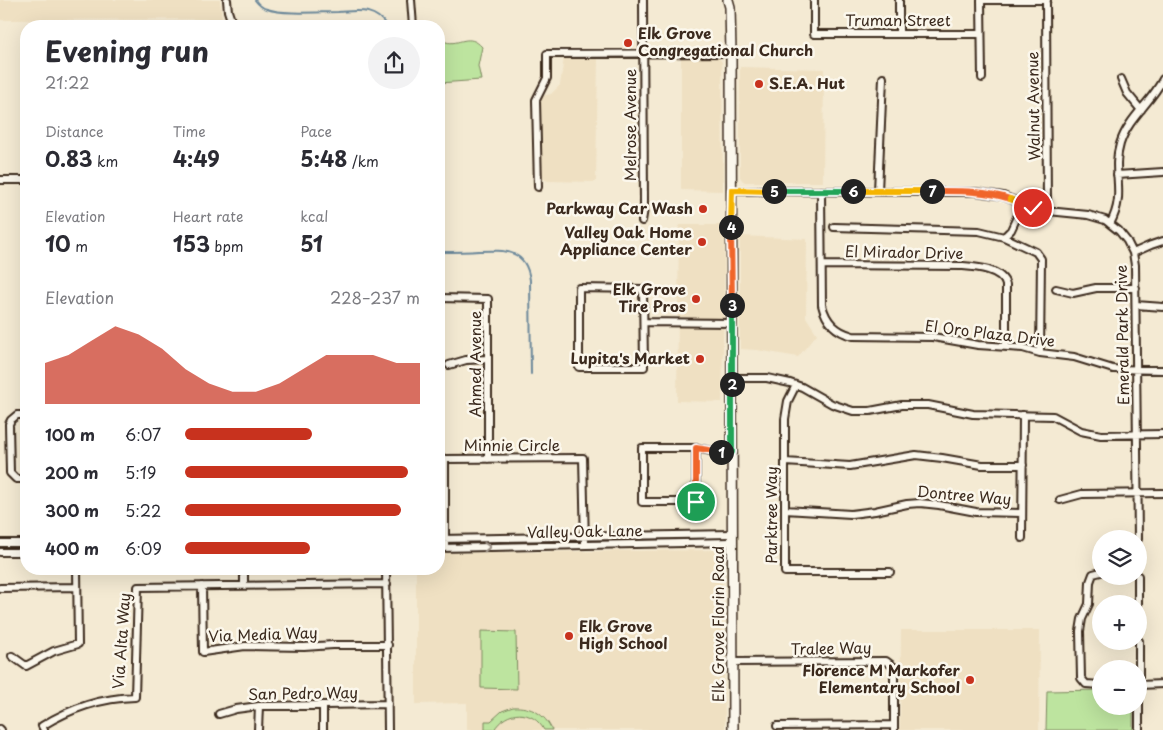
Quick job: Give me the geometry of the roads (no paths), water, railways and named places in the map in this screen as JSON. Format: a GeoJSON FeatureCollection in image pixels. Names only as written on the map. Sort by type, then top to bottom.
{"type":"FeatureCollection","features":[{"type":"Feature","properties":{"kind":"main road","name":"Elk Grove Florin Road"},"geometry":{"type":"LineString","coordinates":[[730,2],[733,730]]}},
{"type":"Feature","properties":{"kind":"street"},"geometry":{"type":"LineString","coordinates":[[227,0],[231,20]]}},
{"type":"Feature","properties":{"kind":"street"},"geometry":{"type":"LineString","coordinates":[[412,0],[413,20]]}},
{"type":"Feature","properties":{"kind":"street","name":"Melrose Avenue"},"geometry":{"type":"LineString","coordinates":[[642,221],[644,209],[643,0]]}},
{"type":"Feature","properties":{"kind":"street","name":"Truman Street"},"geometry":{"type":"LineString","coordinates":[[814,0],[814,34],[981,34]]}},
{"type":"Feature","properties":{"kind":"street"},"geometry":{"type":"LineString","coordinates":[[899,0],[899,34]]}},
{"type":"Feature","properties":{"kind":"street"},"geometry":{"type":"LineString","coordinates":[[982,78],[981,0],[1046,0]]}},
{"type":"Feature","properties":{"kind":"street","name":"Walnut Avenue"},"geometry":{"type":"LineString","coordinates":[[1046,0],[1047,211]]}},
{"type":"Feature","properties":{"kind":"street"},"geometry":{"type":"LineString","coordinates":[[538,187],[536,97],[542,91],[547,78],[547,54],[731,53]]}},
{"type":"Feature","properties":{"kind":"street"},"geometry":{"type":"LineString","coordinates":[[878,191],[882,78]]}},
{"type":"Feature","properties":{"kind":"street"},"geometry":{"type":"LineString","coordinates":[[1121,79],[1127,94],[1141,110]]}},
{"type":"Feature","properties":{"kind":"street"},"geometry":{"type":"LineString","coordinates":[[1110,224],[1117,210],[1119,199],[1117,156],[1122,137],[1133,119],[1153,96],[1163,80]]}},
{"type":"Feature","properties":{"kind":"street"},"geometry":{"type":"LineString","coordinates":[[1117,175],[1163,172]]}},
{"type":"Feature","properties":{"kind":"street"},"geometry":{"type":"LineString","coordinates":[[0,180],[20,180]]}},
{"type":"Feature","properties":{"kind":"street","name":"Emerald Park Drive"},"geometry":{"type":"LineString","coordinates":[[732,190],[976,192],[1003,196],[1033,208],[1047,211],[1088,214],[1110,224],[1123,236],[1133,253],[1135,265],[1138,530]]}},
{"type":"Feature","properties":{"kind":"street","name":"El Oro Plaza Drive"},"geometry":{"type":"LineString","coordinates":[[821,190],[822,299],[824,311],[832,325],[842,332],[853,336],[932,337],[978,345],[1023,348],[1040,354],[1074,357],[1113,369],[1163,370]]}},
{"type":"Feature","properties":{"kind":"street"},"geometry":{"type":"LineString","coordinates":[[1004,237],[1011,230],[1022,204]]}},
{"type":"Feature","properties":{"kind":"street"},"geometry":{"type":"LineString","coordinates":[[834,228],[979,231],[1004,237],[1036,252],[1041,257],[1040,354]]}},
{"type":"Feature","properties":{"kind":"street"},"geometry":{"type":"LineString","coordinates":[[1133,253],[1163,241]]}},
{"type":"Feature","properties":{"kind":"street","name":"El Mirador Drive"},"geometry":{"type":"LineString","coordinates":[[822,265],[963,266],[997,274],[1004,278],[1006,285],[1006,347]]}},
{"type":"Feature","properties":{"kind":"street"},"geometry":{"type":"LineString","coordinates":[[579,288],[643,289],[644,322],[644,367],[579,367],[579,288]]}},
{"type":"Feature","properties":{"kind":"street"},"geometry":{"type":"LineString","coordinates":[[1056,290],[1073,293],[1096,288],[1136,288]]}},
{"type":"Feature","properties":{"kind":"street","name":"Ahmed Avenue"},"geometry":{"type":"LineString","coordinates":[[445,298],[488,299],[488,459]]}},
{"type":"Feature","properties":{"kind":"street"},"geometry":{"type":"LineString","coordinates":[[1136,305],[1163,307]]}},
{"type":"Feature","properties":{"kind":"street"},"geometry":{"type":"LineString","coordinates":[[644,322],[732,323]]}},
{"type":"Feature","properties":{"kind":"street"},"geometry":{"type":"LineString","coordinates":[[449,365],[466,360],[488,359]]}},
{"type":"Feature","properties":{"kind":"street"},"geometry":{"type":"LineString","coordinates":[[732,378],[767,378],[796,385],[832,404],[853,411],[870,411],[915,404],[973,414],[1053,416],[1075,428],[1094,434],[1137,436],[1163,434]]}},
{"type":"Feature","properties":{"kind":"street","name":"Parktree Way"},"geometry":{"type":"LineString","coordinates":[[796,385],[790,395],[785,412],[785,572],[890,572]]}},
{"type":"Feature","properties":{"kind":"street"},"geometry":{"type":"LineString","coordinates":[[1022,415],[1022,538]]}},
{"type":"Feature","properties":{"kind":"street"},"geometry":{"type":"LineString","coordinates":[[20,416],[15,416],[10,422],[9,471],[14,478],[20,478]]}},
{"type":"Feature","properties":{"kind":"street"},"geometry":{"type":"LineString","coordinates":[[696,448],[696,502],[642,502],[642,448],[696,448],[712,452],[732,452]]}},
{"type":"Feature","properties":{"kind":"street"},"geometry":{"type":"LineString","coordinates":[[785,462],[850,466],[916,456],[942,458],[982,465],[1022,465]]}},
{"type":"Feature","properties":{"kind":"street","name":"Minnie Circle"},"geometry":{"type":"LineString","coordinates":[[445,459],[583,458],[585,541]]}},
{"type":"Feature","properties":{"kind":"street"},"geometry":{"type":"LineString","coordinates":[[1060,500],[1082,494],[1163,494]]}},
{"type":"Feature","properties":{"kind":"street","name":"Dontree Way"},"geometry":{"type":"LineString","coordinates":[[785,510],[850,514],[920,503],[976,512],[1022,513]]}},
{"type":"Feature","properties":{"kind":"street","name":"Valley Oak Lane"},"geometry":{"type":"LineString","coordinates":[[445,548],[585,541],[732,538]]}},
{"type":"Feature","properties":{"kind":"street","name":"Valley Oak Lane"},"geometry":{"type":"LineString","coordinates":[[445,539],[585,541]]}},
{"type":"Feature","properties":{"kind":"street"},"geometry":{"type":"LineString","coordinates":[[0,543],[20,543]]}},
{"type":"Feature","properties":{"kind":"street"},"geometry":{"type":"LineString","coordinates":[[0,552],[20,552]]}},
{"type":"Feature","properties":{"kind":"street"},"geometry":{"type":"LineString","coordinates":[[12,656],[26,666],[54,651],[78,644],[77,575]]}},
{"type":"Feature","properties":{"kind":"street"},"geometry":{"type":"LineString","coordinates":[[244,575],[244,585]]}},
{"type":"Feature","properties":{"kind":"street"},"geometry":{"type":"LineString","coordinates":[[387,575],[388,730]]}},
{"type":"Feature","properties":{"kind":"street"},"geometry":{"type":"LineString","coordinates":[[1092,577],[1089,604],[1082,619],[1080,631],[1081,678],[1086,684],[1092,684]]}},
{"type":"Feature","properties":{"kind":"street","name":"Via Alta Way"},"geometry":{"type":"LineString","coordinates":[[44,730],[42,726],[76,708],[100,701],[135,697],[138,587],[388,584]]}},
{"type":"Feature","properties":{"kind":"street","name":"Via Media Way"},"geometry":{"type":"LineString","coordinates":[[202,586],[203,652],[245,646],[304,647],[388,644]]}},
{"type":"Feature","properties":{"kind":"street"},"geometry":{"type":"LineString","coordinates":[[0,588],[78,587]]}},
{"type":"Feature","properties":{"kind":"street","name":"Tralee Way"},"geometry":{"type":"LineString","coordinates":[[732,662],[886,661],[894,667],[894,727]]}},
{"type":"Feature","properties":{"kind":"street"},"geometry":{"type":"LineString","coordinates":[[1147,685],[1163,684]]}},
{"type":"Feature","properties":{"kind":"street","name":"San Pedro Way"},"geometry":{"type":"LineString","coordinates":[[218,714],[236,708],[259,706],[388,704]]}},
{"type":"Feature","properties":{"kind":"street"},"geometry":{"type":"LineString","coordinates":[[322,705],[323,730]]}},
{"type":"Feature","properties":{"kind":"street"},"geometry":{"type":"LineString","coordinates":[[258,730],[259,706]]}},
{"type":"Feature","properties":{"kind":"street"},"geometry":{"type":"LineString","coordinates":[[1139,715],[1139,730]]}},
{"type":"Feature","properties":{"kind":"street"},"geometry":{"type":"LineString","coordinates":[[777,726],[894,727]]}},
{"type":"Feature","properties":{"kind":"waterway"},"geometry":{"type":"LineString","coordinates":[[255,0],[263,8],[274,11],[301,13],[365,12],[371,13],[382,20]]}},
{"type":"Feature","properties":{"kind":"waterway"},"geometry":{"type":"LineString","coordinates":[[445,252],[506,252],[513,253],[524,262],[530,280],[531,374]]}},
{"type":"Feature","properties":{"kind":"place","name":"Elk Grove Congregational Church"},"geometry":{"type":"Point","coordinates":[628,43]}},
{"type":"Feature","properties":{"kind":"place","name":"S.E.A. Hut"},"geometry":{"type":"Point","coordinates":[759,84]}},
{"type":"Feature","properties":{"kind":"place","name":"Parkway Car Wash"},"geometry":{"type":"Point","coordinates":[703,209]}},
{"type":"Feature","properties":{"kind":"place","name":"Valley Oak Home Appliance Center"},"geometry":{"type":"Point","coordinates":[702,242]}},
{"type":"Feature","properties":{"kind":"place","name":"Elk Grove Tire Pros"},"geometry":{"type":"Point","coordinates":[696,299]}},
{"type":"Feature","properties":{"kind":"place","name":"Lupita's Market"},"geometry":{"type":"Point","coordinates":[700,359]}},
{"type":"Feature","properties":{"kind":"place","name":"Elk Grove High School"},"geometry":{"type":"Point","coordinates":[569,636]}},
{"type":"Feature","properties":{"kind":"place","name":"Florence M Markofer Elementary School"},"geometry":{"type":"Point","coordinates":[970,680]}}]}
